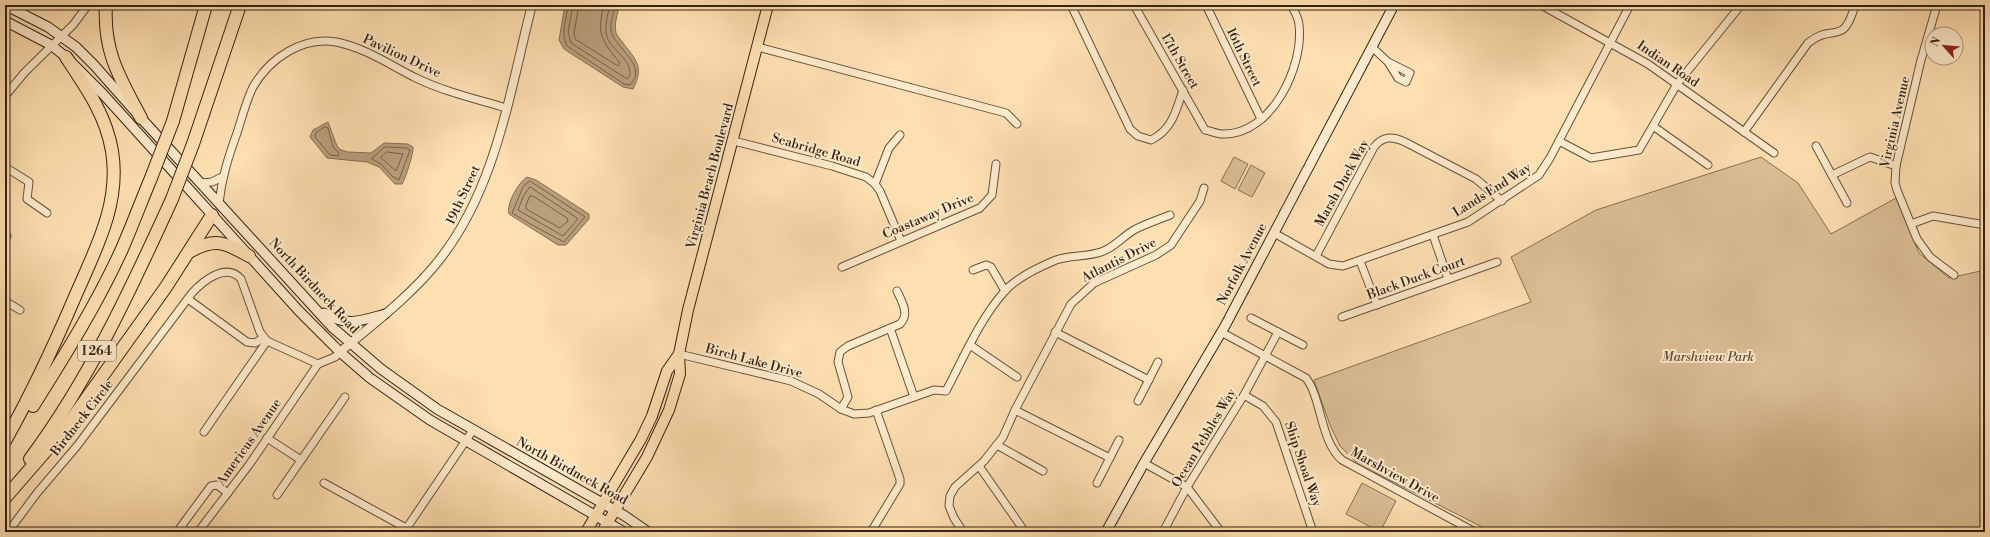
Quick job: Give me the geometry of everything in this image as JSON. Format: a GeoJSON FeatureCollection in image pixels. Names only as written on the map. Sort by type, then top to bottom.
{"type":"FeatureCollection","features":[{"type":"Feature","properties":{"kind":"highway"},"geometry":{"type":"LineString","coordinates":[[106,5],[106,31],[109,50],[140,118]]}},
{"type":"Feature","properties":{"kind":"highway","name":"I 264"},"geometry":{"type":"LineString","coordinates":[[5,446],[61,362],[83,325],[122,249],[173,121],[206,5]]}},
{"type":"Feature","properties":{"kind":"highway","name":"I 264"},"geometry":{"type":"LineString","coordinates":[[5,492],[32,456],[72,396],[127,298],[172,199],[193,144],[240,5]]}},
{"type":"Feature","properties":{"kind":"highway"},"geometry":{"type":"LineString","coordinates":[[5,442],[43,371],[100,239],[106,224],[112,192],[112,152],[105,123],[93,97],[66,56]]}},
{"type":"Feature","properties":{"kind":"highway"},"geometry":{"type":"LineString","coordinates":[[5,498],[64,430],[190,251],[212,215]]}},
{"type":"Feature","properties":{"kind":"highway"},"geometry":{"type":"LineString","coordinates":[[190,251],[203,244],[219,241],[249,256]]}},
{"type":"Feature","properties":{"kind":"main road","name":"North Birdneck Road"},"geometry":{"type":"LineString","coordinates":[[5,5],[61,36],[94,65],[140,118],[350,344],[400,384],[437,409],[603,504],[648,532]]}},
{"type":"Feature","properties":{"kind":"main road","name":"Virginia Beach Boulevard"},"geometry":{"type":"LineString","coordinates":[[602,532],[653,446],[669,410],[680,374],[679,354],[688,310],[734,141],[768,5]]}},
{"type":"Feature","properties":{"kind":"main road","name":"Norfolk Avenue"},"geometry":{"type":"LineString","coordinates":[[1106,532],[1144,463],[1221,332],[1394,5]]}},
{"type":"Feature","properties":{"kind":"main road","name":"North Birdneck Road"},"geometry":{"type":"LineString","coordinates":[[5,21],[51,45],[66,56],[103,94],[249,256],[340,352],[370,378],[405,404],[465,442],[624,532]]}},
{"type":"Feature","properties":{"kind":"main road","name":"Pavilion Drive"},"geometry":{"type":"LineString","coordinates":[[212,215],[219,203]]}},
{"type":"Feature","properties":{"kind":"main road"},"geometry":{"type":"LineString","coordinates":[[316,308],[336,320],[351,323],[385,314]]}},
{"type":"Feature","properties":{"kind":"main road","name":"Virginia Beach Boulevard"},"geometry":{"type":"LineString","coordinates":[[586,532],[641,439],[652,416],[667,371],[679,354]]}},
{"type":"Feature","properties":{"kind":"street"},"geometry":{"type":"LineString","coordinates":[[5,96],[51,45],[73,25],[88,5]]}},
{"type":"Feature","properties":{"kind":"street","name":"19th Street"},"geometry":{"type":"LineString","coordinates":[[340,352],[407,295],[436,264],[463,226],[484,183],[492,161],[532,5]]}},
{"type":"Feature","properties":{"kind":"street"},"geometry":{"type":"LineString","coordinates":[[1071,5],[1130,129],[1138,136],[1151,140],[1160,136],[1174,117],[1182,90]]}},
{"type":"Feature","properties":{"kind":"street","name":"17th Street"},"geometry":{"type":"LineString","coordinates":[[1134,5],[1205,130],[1223,134],[1235,132],[1251,127],[1261,119]]}},
{"type":"Feature","properties":{"kind":"street","name":"16th Street"},"geometry":{"type":"LineString","coordinates":[[1206,5],[1261,119]]}},
{"type":"Feature","properties":{"kind":"street"},"geometry":{"type":"LineString","coordinates":[[1261,119],[1279,99],[1287,86],[1297,60],[1299,23],[1292,5]]}},
{"type":"Feature","properties":{"kind":"street","name":"Indian Road"},"geometry":{"type":"LineString","coordinates":[[1541,5],[1612,42],[1648,64],[1774,153]]}},
{"type":"Feature","properties":{"kind":"street","name":"Lands End Way"},"geometry":{"type":"LineString","coordinates":[[1274,233],[1337,266],[1360,261],[1468,222],[1502,201],[1540,176],[1612,42],[1630,5]]}},
{"type":"Feature","properties":{"kind":"street"},"geometry":{"type":"LineString","coordinates":[[1559,141],[1591,158],[1639,150],[1677,84],[1741,5]]}},
{"type":"Feature","properties":{"kind":"street"},"geometry":{"type":"LineString","coordinates":[[1744,132],[1808,43],[1819,36],[1840,32],[1846,28],[1851,20],[1855,5]]}},
{"type":"Feature","properties":{"kind":"street","name":"Virginia Avenue"},"geometry":{"type":"LineString","coordinates":[[1937,5],[1896,166],[1895,183],[1911,224],[1926,252],[1954,275]]}},
{"type":"Feature","properties":{"kind":"street","name":"Pavilion Drive"},"geometry":{"type":"LineString","coordinates":[[219,203],[222,177],[254,86],[269,67],[283,55],[301,46],[312,43],[335,42],[364,50],[434,86],[506,108]]}},
{"type":"Feature","properties":{"kind":"street"},"geometry":{"type":"LineString","coordinates":[[758,47],[1006,113],[1018,124]]}},
{"type":"Feature","properties":{"kind":"street"},"geometry":{"type":"LineString","coordinates":[[1372,47],[1388,62]]}},
{"type":"Feature","properties":{"kind":"street"},"geometry":{"type":"LineString","coordinates":[[1653,126],[1708,165]]}},
{"type":"Feature","properties":{"kind":"street"},"geometry":{"type":"LineString","coordinates":[[900,135],[889,148],[875,184],[901,241]]}},
{"type":"Feature","properties":{"kind":"street","name":"Marsh Duck Way"},"geometry":{"type":"LineString","coordinates":[[1316,256],[1374,147],[1379,140],[1385,137],[1405,142],[1476,179],[1502,201]]}},
{"type":"Feature","properties":{"kind":"street","name":"Seabridge Road"},"geometry":{"type":"LineString","coordinates":[[734,141],[832,166],[866,177],[875,184]]}},
{"type":"Feature","properties":{"kind":"street"},"geometry":{"type":"LineString","coordinates":[[1816,146],[1847,204]]}},
{"type":"Feature","properties":{"kind":"street"},"geometry":{"type":"LineString","coordinates":[[1832,175],[1870,157],[1896,166]]}},
{"type":"Feature","properties":{"kind":"street","name":"Coastaway Drive"},"geometry":{"type":"LineString","coordinates":[[842,267],[984,205],[992,196],[996,164]]}},
{"type":"Feature","properties":{"kind":"street"},"geometry":{"type":"LineString","coordinates":[[5,167],[29,182],[27,199],[47,213]]}},
{"type":"Feature","properties":{"kind":"street"},"geometry":{"type":"LineString","coordinates":[[200,183],[212,182],[222,177]]}},
{"type":"Feature","properties":{"kind":"street","name":"Atlantis Drive"},"geometry":{"type":"LineString","coordinates":[[963,532],[954,518],[949,506],[950,496],[955,487],[978,466],[1003,437],[1015,410],[1071,304],[1094,283],[1156,255],[1171,245],[1200,201],[1204,188]]}},
{"type":"Feature","properties":{"kind":"street"},"geometry":{"type":"LineString","coordinates":[[1017,377],[970,345],[1005,291],[1041,266],[1058,259],[1091,255],[1102,252],[1134,230],[1170,215]]}},
{"type":"Feature","properties":{"kind":"street"},"geometry":{"type":"LineString","coordinates":[[1911,224],[1933,216],[1985,225]]}},
{"type":"Feature","properties":{"kind":"street"},"geometry":{"type":"LineString","coordinates":[[1433,235],[1448,279]]}},
{"type":"Feature","properties":{"kind":"street"},"geometry":{"type":"LineString","coordinates":[[1360,261],[1377,305]]}},
{"type":"Feature","properties":{"kind":"street","name":"Black Duck Court"},"geometry":{"type":"LineString","coordinates":[[1342,317],[1497,262]]}},
{"type":"Feature","properties":{"kind":"street"},"geometry":{"type":"LineString","coordinates":[[973,270],[986,265],[991,267],[1005,291]]}},
{"type":"Feature","properties":{"kind":"street","name":"Birdneck Circle"},"geometry":{"type":"LineString","coordinates":[[8,532],[37,493],[77,446],[188,299],[206,280],[224,272],[233,272],[241,279],[260,332],[265,339]]}},
{"type":"Feature","properties":{"kind":"street"},"geometry":{"type":"LineString","coordinates":[[841,409],[848,397],[838,362],[840,352],[848,346],[900,324],[905,317],[904,308],[897,291]]}},
{"type":"Feature","properties":{"kind":"street"},"geometry":{"type":"LineString","coordinates":[[188,299],[247,342],[255,343],[265,339],[318,364],[335,357],[340,352]]}},
{"type":"Feature","properties":{"kind":"street"},"geometry":{"type":"LineString","coordinates":[[5,300],[20,310]]}},
{"type":"Feature","properties":{"kind":"street"},"geometry":{"type":"LineString","coordinates":[[1251,318],[1303,345]]}},
{"type":"Feature","properties":{"kind":"street"},"geometry":{"type":"LineString","coordinates":[[890,328],[914,397]]}},
{"type":"Feature","properties":{"kind":"street"},"geometry":{"type":"LineString","coordinates":[[1055,332],[1149,380]]}},
{"type":"Feature","properties":{"kind":"street","name":"Marshview Drive"},"geometry":{"type":"LineString","coordinates":[[1221,332],[1306,378],[1333,450],[1342,460],[1475,532]]}},
{"type":"Feature","properties":{"kind":"street","name":"Ocean Pebbles Way"},"geometry":{"type":"LineString","coordinates":[[1163,532],[1187,487],[1244,395],[1278,332]]}},
{"type":"Feature","properties":{"kind":"street"},"geometry":{"type":"LineString","coordinates":[[204,432],[265,339]]}},
{"type":"Feature","properties":{"kind":"street","name":"Birch Lake Drive"},"geometry":{"type":"LineString","coordinates":[[679,354],[791,381],[819,394],[841,409],[854,414],[864,414],[934,390],[946,391],[970,345]]}},
{"type":"Feature","properties":{"kind":"street"},"geometry":{"type":"LineString","coordinates":[[1138,401],[1158,362]]}},
{"type":"Feature","properties":{"kind":"street","name":"Americus Avenue"},"geometry":{"type":"LineString","coordinates":[[198,532],[228,493],[318,364]]}},
{"type":"Feature","properties":{"kind":"street","name":"Ship Shoal Way"},"geometry":{"type":"LineString","coordinates":[[1244,395],[1263,406],[1276,422],[1313,532]]}},
{"type":"Feature","properties":{"kind":"street"},"geometry":{"type":"LineString","coordinates":[[277,495],[345,397]]}},
{"type":"Feature","properties":{"kind":"street"},"geometry":{"type":"LineString","coordinates":[[871,532],[900,484],[900,479],[876,410]]}},
{"type":"Feature","properties":{"kind":"street"},"geometry":{"type":"LineString","coordinates":[[1015,410],[1110,458]]}},
{"type":"Feature","properties":{"kind":"street"},"geometry":{"type":"LineString","coordinates":[[324,483],[405,530],[473,430]]}},
{"type":"Feature","properties":{"kind":"street"},"geometry":{"type":"LineString","coordinates":[[267,438],[301,460]]}},
{"type":"Feature","properties":{"kind":"street"},"geometry":{"type":"LineString","coordinates":[[1097,483],[1119,440]]}},
{"type":"Feature","properties":{"kind":"street"},"geometry":{"type":"LineString","coordinates":[[997,445],[1043,471]]}},
{"type":"Feature","properties":{"kind":"street"},"geometry":{"type":"LineString","coordinates":[[1144,463],[1187,487],[1221,532]]}},
{"type":"Feature","properties":{"kind":"street"},"geometry":{"type":"LineString","coordinates":[[978,466],[1025,532]]}},
{"type":"Feature","properties":{"kind":"street"},"geometry":{"type":"LineString","coordinates":[[177,532],[206,492],[214,485],[228,493]]}},
{"type":"Feature","properties":{"kind":"green space"},"geometry":{"type":"Polygon","coordinates":[[[1234,157],[1248,164],[1235,189],[1221,181],[1234,157]]]}},
{"type":"Feature","properties":{"kind":"green space","name":"Marshview Park"},"geometry":{"type":"Polygon","coordinates":[[[1761,157],[1798,183],[1831,234],[1896,198],[1919,253],[1949,278],[1985,270],[1985,532],[1492,532],[1358,464],[1340,446],[1330,425],[1314,380],[1531,302],[1511,257],[1596,210],[1761,157]]]}},
{"type":"Feature","properties":{"kind":"green space"},"geometry":{"type":"Polygon","coordinates":[[[1251,165],[1265,173],[1252,197],[1238,190],[1251,165]]]}},
{"type":"Feature","properties":{"kind":"green space"},"geometry":{"type":"Polygon","coordinates":[[[1362,483],[1396,501],[1380,532],[1346,514],[1362,483]]]}},
{"type":"Feature","properties":{"kind":"water"},"geometry":{"type":"Polygon","coordinates":[[[565,5],[620,5],[615,30],[618,37],[637,64],[638,75],[633,89],[623,87],[564,49],[559,40],[565,5]]]}},
{"type":"Feature","properties":{"kind":"water"},"geometry":{"type":"Polygon","coordinates":[[[328,122],[337,146],[341,150],[348,152],[371,153],[384,143],[408,144],[413,147],[409,166],[402,184],[395,184],[379,167],[367,162],[327,158],[310,137],[313,130],[328,122]]]}},
{"type":"Feature","properties":{"kind":"water"},"geometry":{"type":"Polygon","coordinates":[[[527,177],[536,180],[589,214],[589,219],[566,245],[558,245],[509,214],[511,199],[520,184],[527,177]]]}}]}
